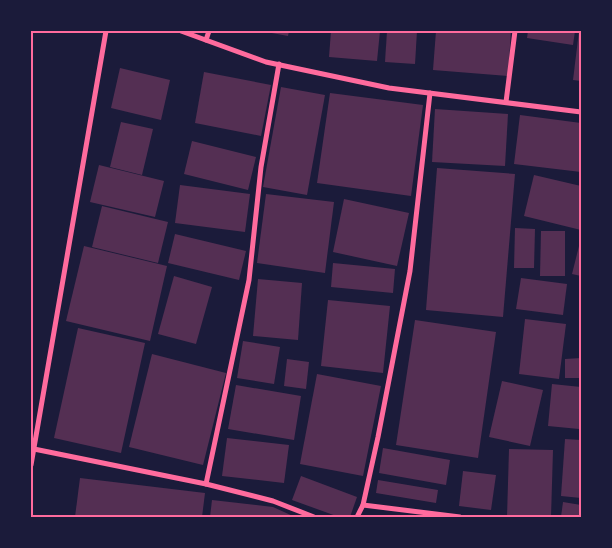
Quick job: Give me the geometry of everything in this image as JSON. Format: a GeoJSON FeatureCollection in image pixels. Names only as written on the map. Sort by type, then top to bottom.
{"type":"FeatureCollection","features":[{"type":"Feature","properties":{"kind":"street"},"geometry":{"type":"LineString","coordinates":[[31,465],[106,31]]}},
{"type":"Feature","properties":{"kind":"street"},"geometry":{"type":"LineString","coordinates":[[181,31],[279,64],[389,88],[581,112]]}},
{"type":"Feature","properties":{"kind":"street"},"geometry":{"type":"LineString","coordinates":[[206,40],[209,31]]}},
{"type":"Feature","properties":{"kind":"street"},"geometry":{"type":"LineString","coordinates":[[506,102],[515,31]]}},
{"type":"Feature","properties":{"kind":"street"},"geometry":{"type":"LineString","coordinates":[[206,484],[249,280],[262,167],[279,64]]}},
{"type":"Feature","properties":{"kind":"street"},"geometry":{"type":"LineString","coordinates":[[357,517],[363,504],[410,271],[430,93]]}},
{"type":"Feature","properties":{"kind":"street"},"geometry":{"type":"LineString","coordinates":[[34,449],[206,484],[273,501],[314,517]]}},
{"type":"Feature","properties":{"kind":"street"},"geometry":{"type":"LineString","coordinates":[[363,504],[460,517]]}},
{"type":"Feature","properties":{"kind":"building"},"geometry":{"type":"Polygon","coordinates":[[[261,31],[289,31],[288,36],[261,31]]]}},
{"type":"Feature","properties":{"kind":"building"},"geometry":{"type":"Polygon","coordinates":[[[331,31],[380,31],[377,61],[329,57],[331,31]]]}},
{"type":"Feature","properties":{"kind":"building"},"geometry":{"type":"Polygon","coordinates":[[[387,31],[417,31],[415,64],[385,62],[387,31]]]}},
{"type":"Feature","properties":{"kind":"building"},"geometry":{"type":"Polygon","coordinates":[[[436,31],[511,31],[508,76],[433,70],[436,31]]]}},
{"type":"Feature","properties":{"kind":"building"},"geometry":{"type":"Polygon","coordinates":[[[528,31],[575,31],[573,45],[527,38],[528,31]]]}},
{"type":"Feature","properties":{"kind":"building"},"geometry":{"type":"Polygon","coordinates":[[[579,31],[581,31],[581,81],[573,80],[579,31]]]}},
{"type":"Feature","properties":{"kind":"building"},"geometry":{"type":"Polygon","coordinates":[[[120,68],[170,80],[161,120],[111,108],[120,68]]]}},
{"type":"Feature","properties":{"kind":"building"},"geometry":{"type":"Polygon","coordinates":[[[204,72],[271,85],[261,136],[195,123],[204,72]]]}},
{"type":"Feature","properties":{"kind":"building"},"geometry":{"type":"Polygon","coordinates":[[[281,87],[325,95],[307,195],[263,187],[281,87]]]}},
{"type":"Feature","properties":{"kind":"building"},"geometry":{"type":"Polygon","coordinates":[[[330,93],[423,105],[411,196],[317,183],[330,93]]]}},
{"type":"Feature","properties":{"kind":"building"},"geometry":{"type":"Polygon","coordinates":[[[435,109],[508,114],[505,166],[432,162],[435,109]]]}},
{"type":"Feature","properties":{"kind":"building"},"geometry":{"type":"Polygon","coordinates":[[[520,115],[581,123],[581,172],[514,164],[520,115]]]}},
{"type":"Feature","properties":{"kind":"building"},"geometry":{"type":"Polygon","coordinates":[[[121,122],[153,129],[142,175],[110,167],[121,122]]]}},
{"type":"Feature","properties":{"kind":"building"},"geometry":{"type":"Polygon","coordinates":[[[192,141],[256,157],[248,190],[184,174],[192,141]]]}},
{"type":"Feature","properties":{"kind":"building"},"geometry":{"type":"Polygon","coordinates":[[[99,165],[164,181],[155,217],[90,202],[99,165]]]}},
{"type":"Feature","properties":{"kind":"building"},"geometry":{"type":"Polygon","coordinates":[[[437,168],[515,174],[503,317],[426,310],[437,168]]]}},
{"type":"Feature","properties":{"kind":"building"},"geometry":{"type":"Polygon","coordinates":[[[534,175],[581,186],[581,230],[524,216],[534,175]]]}},
{"type":"Feature","properties":{"kind":"building"},"geometry":{"type":"Polygon","coordinates":[[[180,185],[250,194],[245,232],[175,223],[180,185]]]}},
{"type":"Feature","properties":{"kind":"building"},"geometry":{"type":"Polygon","coordinates":[[[266,194],[334,202],[325,273],[257,263],[266,194]]]}},
{"type":"Feature","properties":{"kind":"building"},"geometry":{"type":"Polygon","coordinates":[[[344,199],[409,213],[397,266],[333,252],[344,199]]]}},
{"type":"Feature","properties":{"kind":"building"},"geometry":{"type":"Polygon","coordinates":[[[102,206],[168,222],[158,263],[92,247],[102,206]]]}},
{"type":"Feature","properties":{"kind":"building"},"geometry":{"type":"Polygon","coordinates":[[[515,228],[535,229],[534,268],[514,268],[515,228]]]}},
{"type":"Feature","properties":{"kind":"building"},"geometry":{"type":"Polygon","coordinates":[[[541,231],[565,231],[565,276],[540,276],[541,231]]]}},
{"type":"Feature","properties":{"kind":"building"},"geometry":{"type":"Polygon","coordinates":[[[175,234],[246,251],[239,280],[168,263],[175,234]]]}},
{"type":"Feature","properties":{"kind":"building"},"geometry":{"type":"Polygon","coordinates":[[[581,242],[581,276],[572,274],[581,242]]]}},
{"type":"Feature","properties":{"kind":"building"},"geometry":{"type":"Polygon","coordinates":[[[84,246],[167,266],[150,341],[66,321],[84,246]]]}},
{"type":"Feature","properties":{"kind":"building"},"geometry":{"type":"Polygon","coordinates":[[[333,263],[395,269],[393,293],[331,287],[333,263]]]}},
{"type":"Feature","properties":{"kind":"building"},"geometry":{"type":"Polygon","coordinates":[[[174,276],[212,287],[196,344],[158,334],[174,276]]]}},
{"type":"Feature","properties":{"kind":"building"},"geometry":{"type":"Polygon","coordinates":[[[521,278],[567,284],[563,315],[516,309],[521,278]]]}},
{"type":"Feature","properties":{"kind":"building"},"geometry":{"type":"Polygon","coordinates":[[[258,279],[302,283],[298,340],[253,336],[258,279]]]}},
{"type":"Feature","properties":{"kind":"building"},"geometry":{"type":"Polygon","coordinates":[[[328,300],[390,306],[383,373],[321,366],[328,300]]]}},
{"type":"Feature","properties":{"kind":"building"},"geometry":{"type":"Polygon","coordinates":[[[525,319],[566,324],[559,379],[519,374],[525,319]]]}},
{"type":"Feature","properties":{"kind":"building"},"geometry":{"type":"Polygon","coordinates":[[[415,320],[496,332],[478,458],[396,445],[415,320]]]}},
{"type":"Feature","properties":{"kind":"building"},"geometry":{"type":"Polygon","coordinates":[[[78,328],[145,343],[121,453],[54,438],[78,328]]]}},
{"type":"Feature","properties":{"kind":"building"},"geometry":{"type":"Polygon","coordinates":[[[243,341],[280,347],[274,384],[237,378],[243,341]]]}},
{"type":"Feature","properties":{"kind":"building"},"geometry":{"type":"Polygon","coordinates":[[[152,354],[226,373],[203,465],[129,447],[152,354]]]}},
{"type":"Feature","properties":{"kind":"building"},"geometry":{"type":"Polygon","coordinates":[[[581,358],[581,378],[565,378],[565,359],[581,358]]]}},
{"type":"Feature","properties":{"kind":"building"},"geometry":{"type":"Polygon","coordinates":[[[287,359],[309,362],[306,389],[284,386],[287,359]]]}},
{"type":"Feature","properties":{"kind":"building"},"geometry":{"type":"Polygon","coordinates":[[[317,374],[381,386],[363,476],[300,464],[317,374]]]}},
{"type":"Feature","properties":{"kind":"building"},"geometry":{"type":"Polygon","coordinates":[[[502,381],[543,390],[530,446],[489,437],[502,381]]]}},
{"type":"Feature","properties":{"kind":"building"},"geometry":{"type":"Polygon","coordinates":[[[552,384],[581,387],[579,429],[548,426],[552,384]]]}},
{"type":"Feature","properties":{"kind":"building"},"geometry":{"type":"Polygon","coordinates":[[[236,385],[301,396],[294,440],[228,429],[236,385]]]}},
{"type":"Feature","properties":{"kind":"building"},"geometry":{"type":"Polygon","coordinates":[[[227,438],[289,445],[284,483],[222,476],[227,438]]]}},
{"type":"Feature","properties":{"kind":"building"},"geometry":{"type":"Polygon","coordinates":[[[565,439],[581,440],[581,498],[561,496],[565,439]]]}},
{"type":"Feature","properties":{"kind":"building"},"geometry":{"type":"Polygon","coordinates":[[[383,448],[450,460],[446,485],[379,473],[383,448]]]}},
{"type":"Feature","properties":{"kind":"building"},"geometry":{"type":"Polygon","coordinates":[[[509,449],[553,450],[551,517],[507,517],[509,449]]]}},
{"type":"Feature","properties":{"kind":"building"},"geometry":{"type":"Polygon","coordinates":[[[463,471],[496,475],[491,510],[459,506],[463,471]]]}},
{"type":"Feature","properties":{"kind":"building"},"geometry":{"type":"Polygon","coordinates":[[[301,476],[357,497],[350,517],[339,517],[292,500],[301,476]]]}},
{"type":"Feature","properties":{"kind":"building"},"geometry":{"type":"Polygon","coordinates":[[[80,478],[205,493],[202,517],[75,517],[80,478]]]}},
{"type":"Feature","properties":{"kind":"building"},"geometry":{"type":"Polygon","coordinates":[[[378,480],[438,490],[436,503],[376,493],[378,480]]]}},
{"type":"Feature","properties":{"kind":"building"},"geometry":{"type":"Polygon","coordinates":[[[212,500],[273,507],[295,517],[210,517],[212,500]]]}},
{"type":"Feature","properties":{"kind":"building"},"geometry":{"type":"Polygon","coordinates":[[[563,502],[581,505],[581,517],[561,517],[563,502]]]}}]}
